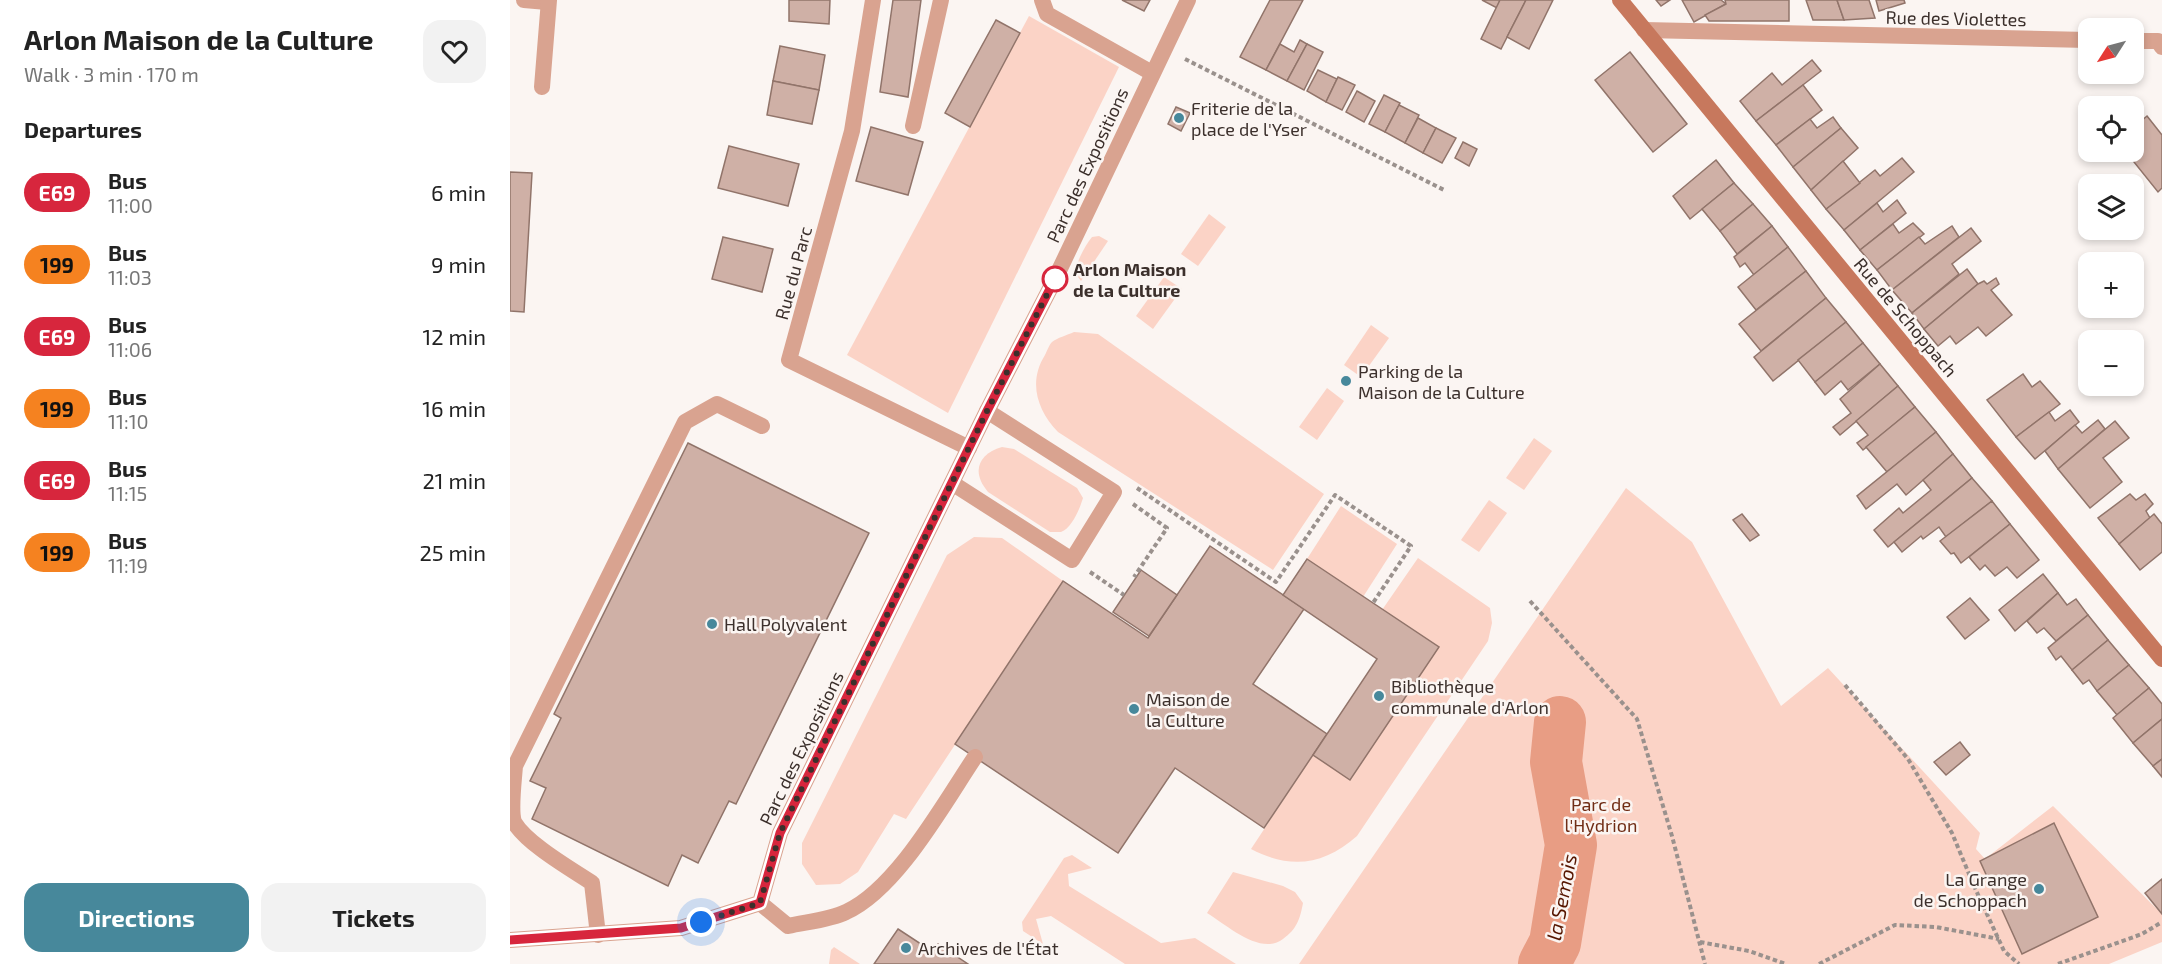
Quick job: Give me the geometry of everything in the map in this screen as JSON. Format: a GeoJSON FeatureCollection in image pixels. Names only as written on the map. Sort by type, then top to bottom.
{"type":"FeatureCollection","features":[{"type":"Feature","properties":{"kind":"main road","name":"Rue de Schoppach"},"geometry":{"type":"LineString","coordinates":[[1620,0],[2162,659]]}},
{"type":"Feature","properties":{"kind":"street"},"geometry":{"type":"LineString","coordinates":[[524,0],[548,1],[542,87]]}},
{"type":"Feature","properties":{"kind":"street","name":"Rue du Parc"},"geometry":{"type":"LineString","coordinates":[[873,0],[852,131],[789,360],[969,448]]}},
{"type":"Feature","properties":{"kind":"street"},"geometry":{"type":"LineString","coordinates":[[913,126],[941,0]]}},
{"type":"Feature","properties":{"kind":"street"},"geometry":{"type":"LineString","coordinates":[[1042,0],[1047,14],[1152,73]]}},
{"type":"Feature","properties":{"kind":"street","name":"Parc des Expositions"},"geometry":{"type":"LineString","coordinates":[[760,903],[780,833],[987,411],[1055,279],[1163,48],[1188,0]]}},
{"type":"Feature","properties":{"kind":"street","name":"Rue des Violettes"},"geometry":{"type":"LineString","coordinates":[[1644,30],[2078,40]]}},
{"type":"Feature","properties":{"kind":"street"},"geometry":{"type":"LineString","coordinates":[[2144,41],[2158,42],[2162,47]]}},
{"type":"Feature","properties":{"kind":"street"},"geometry":{"type":"LineString","coordinates":[[598,935],[592,883],[536,846],[513,821],[515,766],[685,422],[717,404],[762,426]]}},
{"type":"Feature","properties":{"kind":"street"},"geometry":{"type":"LineString","coordinates":[[952,483],[1072,560],[1114,492],[987,411]]}},
{"type":"Feature","properties":{"kind":"street"},"geometry":{"type":"LineString","coordinates":[[510,940],[681,928],[760,903],[788,926],[846,913],[880,890],[908,856],[975,757]]}},
{"type":"Feature","properties":{"kind":"path"},"geometry":{"type":"LineString","coordinates":[[1163,48],[1446,191]]}},
{"type":"Feature","properties":{"kind":"path"},"geometry":{"type":"LineString","coordinates":[[1134,577],[1167,528],[1114,492],[1123,479],[1276,582],[1335,495],[1412,546],[1373,603]]}},
{"type":"Feature","properties":{"kind":"path"},"geometry":{"type":"LineString","coordinates":[[1072,560],[1124,595]]}},
{"type":"Feature","properties":{"kind":"path"},"geometry":{"type":"LineString","coordinates":[[1530,601],[1636,719],[1672,836],[1705,964]]}},
{"type":"Feature","properties":{"kind":"path"},"geometry":{"type":"LineString","coordinates":[[1845,685],[1908,759],[1952,833],[2004,951],[2019,964]]}},
{"type":"Feature","properties":{"kind":"path"},"geometry":{"type":"LineString","coordinates":[[2058,964],[2142,934],[2162,922]]}},
{"type":"Feature","properties":{"kind":"path"},"geometry":{"type":"LineString","coordinates":[[1819,964],[1895,925],[1935,927],[1999,939]]}},
{"type":"Feature","properties":{"kind":"path"},"geometry":{"type":"LineString","coordinates":[[1700,942],[1749,951],[1786,964]]}},
{"type":"Feature","properties":{"kind":"green space"},"geometry":{"type":"Polygon","coordinates":[[[1029,16],[1119,67],[948,413],[847,355],[1029,16]]]}},
{"type":"Feature","properties":{"kind":"green space"},"geometry":{"type":"Polygon","coordinates":[[[1209,214],[1226,227],[1198,266],[1181,254],[1209,214]]]}},
{"type":"Feature","properties":{"kind":"green space"},"geometry":{"type":"Polygon","coordinates":[[[1099,236],[1108,241],[1081,281],[1075,273],[1079,259],[1092,237],[1099,236]]]}},
{"type":"Feature","properties":{"kind":"green space"},"geometry":{"type":"Polygon","coordinates":[[[1164,277],[1182,289],[1153,329],[1136,316],[1164,277]]]}},
{"type":"Feature","properties":{"kind":"green space"},"geometry":{"type":"Polygon","coordinates":[[[1371,325],[1389,338],[1361,377],[1344,365],[1371,325]]]}},
{"type":"Feature","properties":{"kind":"green space"},"geometry":{"type":"Polygon","coordinates":[[[1074,332],[1098,334],[1324,494],[1273,570],[1058,432],[1040,405],[1036,385],[1037,375],[1051,343],[1074,332]]]}},
{"type":"Feature","properties":{"kind":"green space"},"geometry":{"type":"Polygon","coordinates":[[[1327,388],[1344,401],[1317,440],[1299,427],[1327,388]]]}},
{"type":"Feature","properties":{"kind":"green space"},"geometry":{"type":"Polygon","coordinates":[[[1534,438],[1552,451],[1524,490],[1506,478],[1534,438]]]}},
{"type":"Feature","properties":{"kind":"green space"},"geometry":{"type":"Polygon","coordinates":[[[1002,447],[1014,449],[1077,488],[1083,498],[1075,517],[1065,530],[1050,532],[988,492],[980,478],[980,465],[987,454],[1002,447]]]}},
{"type":"Feature","properties":{"kind":"green space","name":"Parc de l'Hydrion"},"geometry":{"type":"Polygon","coordinates":[[[1626,488],[1692,542],[1781,706],[1828,668],[1980,833],[1976,849],[1985,859],[2053,806],[2162,914],[2162,942],[2109,964],[1299,964],[1626,488]]]}},
{"type":"Feature","properties":{"kind":"green space"},"geometry":{"type":"Polygon","coordinates":[[[1489,500],[1507,513],[1479,552],[1461,540],[1489,500]]]}},
{"type":"Feature","properties":{"kind":"green space"},"geometry":{"type":"Polygon","coordinates":[[[1341,506],[1397,544],[1363,597],[1307,559],[1341,506]]]}},
{"type":"Feature","properties":{"kind":"green space"},"geometry":{"type":"Polygon","coordinates":[[[974,537],[1002,538],[1063,581],[906,819],[894,814],[858,872],[840,884],[816,885],[802,864],[802,843],[947,555],[974,537]]]}},
{"type":"Feature","properties":{"kind":"green space"},"geometry":{"type":"Polygon","coordinates":[[[1418,558],[1490,608],[1492,623],[1488,641],[1357,836],[1332,853],[1307,861],[1280,860],[1251,849],[1313,755],[1351,779],[1438,647],[1382,610],[1418,558]]]}},
{"type":"Feature","properties":{"kind":"green space"},"geometry":{"type":"Polygon","coordinates":[[[1072,855],[1092,868],[1068,874],[1069,886],[1161,943],[1195,938],[1236,964],[1125,964],[1051,916],[1036,919],[1043,944],[1023,931],[1022,922],[1064,858],[1072,855]]]}},
{"type":"Feature","properties":{"kind":"green space"},"geometry":{"type":"Polygon","coordinates":[[[1233,872],[1283,886],[1295,892],[1303,903],[1297,923],[1288,935],[1274,943],[1255,942],[1207,913],[1233,872]]]}},
{"type":"Feature","properties":{"kind":"green space"},"geometry":{"type":"Polygon","coordinates":[[[834,947],[860,964],[829,964],[831,950],[834,947]]]}},
{"type":"Feature","properties":{"kind":"building"},"geometry":{"type":"Polygon","coordinates":[[[789,0],[830,0],[829,24],[789,21],[789,0]]]}},
{"type":"Feature","properties":{"kind":"building"},"geometry":{"type":"Polygon","coordinates":[[[893,0],[921,0],[908,97],[880,92],[893,0]]]}},
{"type":"Feature","properties":{"kind":"building"},"geometry":{"type":"Polygon","coordinates":[[[1122,0],[1150,0],[1144,11],[1122,0]]]}},
{"type":"Feature","properties":{"kind":"building"},"geometry":{"type":"Polygon","coordinates":[[[1270,0],[1303,0],[1266,70],[1240,57],[1270,0]]]}},
{"type":"Feature","properties":{"kind":"building"},"geometry":{"type":"Polygon","coordinates":[[[1482,0],[1500,0],[1497,8],[1482,0]]]}},
{"type":"Feature","properties":{"kind":"building"},"geometry":{"type":"Polygon","coordinates":[[[1500,0],[1526,0],[1501,49],[1481,39],[1500,0]]]}},
{"type":"Feature","properties":{"kind":"building"},"geometry":{"type":"Polygon","coordinates":[[[1526,0],[1553,0],[1529,49],[1507,37],[1526,0]]]}},
{"type":"Feature","properties":{"kind":"building"},"geometry":{"type":"Polygon","coordinates":[[[1656,0],[1670,0],[1661,6],[1656,0]]]}},
{"type":"Feature","properties":{"kind":"building"},"geometry":{"type":"Polygon","coordinates":[[[1682,0],[1721,0],[1726,4],[1694,22],[1682,0]]]}},
{"type":"Feature","properties":{"kind":"building"},"geometry":{"type":"Polygon","coordinates":[[[1725,0],[1789,0],[1789,21],[1709,21],[1705,15],[1726,4],[1725,0]]]}},
{"type":"Feature","properties":{"kind":"building"},"geometry":{"type":"Polygon","coordinates":[[[1806,0],[1837,0],[1844,20],[1813,20],[1806,0]]]}},
{"type":"Feature","properties":{"kind":"building"},"geometry":{"type":"Polygon","coordinates":[[[1837,0],[1869,0],[1875,18],[1844,20],[1837,0]]]}},
{"type":"Feature","properties":{"kind":"building"},"geometry":{"type":"Polygon","coordinates":[[[1876,0],[1904,0],[1905,3],[1879,11],[1876,0]]]}},
{"type":"Feature","properties":{"kind":"building"},"geometry":{"type":"Polygon","coordinates":[[[996,20],[1020,33],[970,127],[945,113],[996,20]]]}},
{"type":"Feature","properties":{"kind":"building"},"geometry":{"type":"Polygon","coordinates":[[[1300,40],[1307,44],[1287,81],[1266,70],[1280,44],[1294,52],[1300,40]]]}},
{"type":"Feature","properties":{"kind":"building"},"geometry":{"type":"Polygon","coordinates":[[[1307,44],[1323,52],[1304,90],[1287,81],[1307,44]]]}},
{"type":"Feature","properties":{"kind":"building"},"geometry":{"type":"Polygon","coordinates":[[[780,46],[825,55],[819,90],[773,81],[780,46]]]}},
{"type":"Feature","properties":{"kind":"building"},"geometry":{"type":"Polygon","coordinates":[[[1630,52],[1687,124],[1653,152],[1595,80],[1630,52]]]}},
{"type":"Feature","properties":{"kind":"building"},"geometry":{"type":"Polygon","coordinates":[[[1812,60],[1821,71],[1756,121],[1740,101],[1772,73],[1782,85],[1812,60]]]}},
{"type":"Feature","properties":{"kind":"building"},"geometry":{"type":"Polygon","coordinates":[[[1318,70],[1337,79],[1326,102],[1307,91],[1318,70]]]}},
{"type":"Feature","properties":{"kind":"building"},"geometry":{"type":"Polygon","coordinates":[[[1338,77],[1355,85],[1342,110],[1326,102],[1338,77]]]}},
{"type":"Feature","properties":{"kind":"building"},"geometry":{"type":"Polygon","coordinates":[[[773,81],[819,90],[812,124],[767,115],[773,81]]]}},
{"type":"Feature","properties":{"kind":"building"},"geometry":{"type":"Polygon","coordinates":[[[1803,85],[1822,110],[1776,145],[1756,121],[1803,85]]]}},
{"type":"Feature","properties":{"kind":"building"},"geometry":{"type":"Polygon","coordinates":[[[1357,91],[1375,101],[1364,122],[1346,112],[1357,91]]]}},
{"type":"Feature","properties":{"kind":"building"},"geometry":{"type":"Polygon","coordinates":[[[1384,95],[1400,103],[1385,132],[1369,124],[1384,95]]]}},
{"type":"Feature","properties":{"kind":"building"},"geometry":{"type":"Polygon","coordinates":[[[1399,105],[1419,115],[1405,143],[1385,132],[1399,105]]]}},
{"type":"Feature","properties":{"kind":"building","name":"Friterie de la place de l'Yser"},"geometry":{"type":"Polygon","coordinates":[[[1176,107],[1190,113],[1181,131],[1168,124],[1176,107]]]}},
{"type":"Feature","properties":{"kind":"building"},"geometry":{"type":"Polygon","coordinates":[[[2147,116],[2162,135],[2162,188],[2158,192],[2134,162],[2144,162],[2144,119],[2147,116]]]}},
{"type":"Feature","properties":{"kind":"building"},"geometry":{"type":"Polygon","coordinates":[[[1833,117],[1841,128],[1793,167],[1776,145],[1810,119],[1817,128],[1833,117]]]}},
{"type":"Feature","properties":{"kind":"building"},"geometry":{"type":"Polygon","coordinates":[[[1418,118],[1436,128],[1423,153],[1405,143],[1418,118]]]}},
{"type":"Feature","properties":{"kind":"building"},"geometry":{"type":"Polygon","coordinates":[[[871,127],[923,142],[908,195],[856,181],[871,127]]]}},
{"type":"Feature","properties":{"kind":"building"},"geometry":{"type":"Polygon","coordinates":[[[1436,128],[1456,138],[1442,163],[1423,153],[1436,128]]]}},
{"type":"Feature","properties":{"kind":"building"},"geometry":{"type":"Polygon","coordinates":[[[1841,128],[1858,148],[1811,190],[1793,167],[1841,128]]]}},
{"type":"Feature","properties":{"kind":"building"},"geometry":{"type":"Polygon","coordinates":[[[1463,142],[1477,149],[1469,166],[1455,158],[1463,142]]]}},
{"type":"Feature","properties":{"kind":"building"},"geometry":{"type":"Polygon","coordinates":[[[729,146],[799,164],[788,206],[718,188],[729,146]]]}},
{"type":"Feature","properties":{"kind":"building"},"geometry":{"type":"Polygon","coordinates":[[[1902,158],[1914,172],[1844,230],[1826,209],[1875,170],[1880,176],[1902,158]]]}},
{"type":"Feature","properties":{"kind":"building"},"geometry":{"type":"Polygon","coordinates":[[[1716,160],[1734,183],[1690,219],[1673,196],[1716,160]]]}},
{"type":"Feature","properties":{"kind":"building"},"geometry":{"type":"Polygon","coordinates":[[[1843,161],[1860,183],[1826,209],[1811,190],[1843,161]]]}},
{"type":"Feature","properties":{"kind":"building"},"geometry":{"type":"Polygon","coordinates":[[[510,172],[532,173],[524,312],[510,311],[510,172]]]}},
{"type":"Feature","properties":{"kind":"building"},"geometry":{"type":"Polygon","coordinates":[[[1734,183],[1753,204],[1720,231],[1702,209],[1734,183]]]}},
{"type":"Feature","properties":{"kind":"building"},"geometry":{"type":"Polygon","coordinates":[[[1897,200],[1906,213],[1860,250],[1844,230],[1877,203],[1883,212],[1897,200]]]}},
{"type":"Feature","properties":{"kind":"building"},"geometry":{"type":"Polygon","coordinates":[[[1753,204],[1772,226],[1737,254],[1720,231],[1753,204]]]}},
{"type":"Feature","properties":{"kind":"building"},"geometry":{"type":"Polygon","coordinates":[[[1913,223],[1924,234],[1877,270],[1860,250],[1893,224],[1899,233],[1913,223]]]}},
{"type":"Feature","properties":{"kind":"building"},"geometry":{"type":"Polygon","coordinates":[[[1772,226],[1788,247],[1754,275],[1745,263],[1740,267],[1734,257],[1772,226]]]}},
{"type":"Feature","properties":{"kind":"building"},"geometry":{"type":"Polygon","coordinates":[[[1952,226],[1959,237],[1892,290],[1877,270],[1919,237],[1925,244],[1952,226]]]}},
{"type":"Feature","properties":{"kind":"building"},"geometry":{"type":"Polygon","coordinates":[[[1971,228],[1981,241],[1952,264],[1959,274],[1912,313],[1892,290],[1971,228]]]}},
{"type":"Feature","properties":{"kind":"building"},"geometry":{"type":"Polygon","coordinates":[[[723,237],[773,249],[762,292],[712,279],[723,237]]]}},
{"type":"Feature","properties":{"kind":"building"},"geometry":{"type":"Polygon","coordinates":[[[1788,247],[1806,271],[1756,310],[1738,287],[1788,247]]]}},
{"type":"Feature","properties":{"kind":"building"},"geometry":{"type":"Polygon","coordinates":[[[1967,269],[1978,284],[1924,329],[1912,313],[1967,269]]]}},
{"type":"Feature","properties":{"kind":"building"},"geometry":{"type":"Polygon","coordinates":[[[1806,271],[1826,298],[1761,351],[1739,324],[1806,271]]]}},
{"type":"Feature","properties":{"kind":"building"},"geometry":{"type":"Polygon","coordinates":[[[1996,278],[1999,284],[1991,290],[2012,315],[1986,336],[1978,327],[1956,344],[1950,336],[1938,346],[1924,329],[1978,284],[1984,281],[1987,284],[1996,278]]]}},
{"type":"Feature","properties":{"kind":"building"},"geometry":{"type":"Polygon","coordinates":[[[1826,298],[1846,322],[1773,381],[1754,357],[1826,298]]]}},
{"type":"Feature","properties":{"kind":"building"},"geometry":{"type":"Polygon","coordinates":[[[1846,322],[1863,343],[1815,382],[1798,360],[1846,322]]]}},
{"type":"Feature","properties":{"kind":"building"},"geometry":{"type":"Polygon","coordinates":[[[1863,343],[1880,364],[1848,390],[1841,381],[1825,395],[1815,382],[1863,343]]]}},
{"type":"Feature","properties":{"kind":"building"},"geometry":{"type":"Polygon","coordinates":[[[1880,364],[1898,386],[1840,435],[1833,427],[1851,413],[1840,399],[1880,364]]]}},
{"type":"Feature","properties":{"kind":"building"},"geometry":{"type":"Polygon","coordinates":[[[2023,374],[2032,387],[2040,381],[2060,404],[2016,437],[1987,400],[2023,374]]]}},
{"type":"Feature","properties":{"kind":"building"},"geometry":{"type":"Polygon","coordinates":[[[1898,386],[1915,407],[1863,450],[1857,443],[1868,435],[1856,421],[1898,386]]]}},
{"type":"Feature","properties":{"kind":"building"},"geometry":{"type":"Polygon","coordinates":[[[1915,407],[1936,432],[1887,472],[1866,447],[1915,407]]]}},
{"type":"Feature","properties":{"kind":"building"},"geometry":{"type":"Polygon","coordinates":[[[2070,410],[2079,422],[2035,459],[2016,437],[2049,412],[2055,421],[2070,410]]]}},
{"type":"Feature","properties":{"kind":"building"},"geometry":{"type":"Polygon","coordinates":[[[2098,420],[2105,429],[2058,469],[2045,451],[2075,425],[2082,433],[2098,420]]]}},
{"type":"Feature","properties":{"kind":"building"},"geometry":{"type":"Polygon","coordinates":[[[2115,421],[2129,438],[2103,458],[2122,482],[2090,508],[2058,469],[2115,421]]]}},
{"type":"Feature","properties":{"kind":"building"},"geometry":{"type":"Polygon","coordinates":[[[1936,432],[1953,454],[1906,495],[1897,484],[1866,509],[1857,496],[1936,432]]]}},
{"type":"Feature","properties":{"kind":"building","name":"Hall Polyvalent"},"geometry":{"type":"Polygon","coordinates":[[[688,443],[869,533],[736,804],[729,801],[698,863],[682,855],[668,886],[532,819],[546,788],[530,781],[561,718],[554,714],[688,443]]]}},
{"type":"Feature","properties":{"kind":"building"},"geometry":{"type":"Polygon","coordinates":[[[1953,454],[1972,478],[1888,547],[1874,530],[1899,508],[1903,513],[1931,490],[1923,480],[1953,454]]]}},
{"type":"Feature","properties":{"kind":"building"},"geometry":{"type":"Polygon","coordinates":[[[1972,478],[1992,501],[1946,537],[1939,527],[1923,539],[1921,536],[1902,552],[1894,542],[1972,478]]]}},
{"type":"Feature","properties":{"kind":"building"},"geometry":{"type":"Polygon","coordinates":[[[2130,494],[2136,500],[2145,494],[2153,504],[2146,511],[2150,518],[2119,544],[2098,518],[2130,494]]]}},
{"type":"Feature","properties":{"kind":"building"},"geometry":{"type":"Polygon","coordinates":[[[1992,501],[2010,524],[1961,563],[1954,553],[1951,554],[1940,541],[1992,501]]]}},
{"type":"Feature","properties":{"kind":"building"},"geometry":{"type":"Polygon","coordinates":[[[1742,514],[1759,535],[1750,541],[1733,520],[1742,514]]]}},
{"type":"Feature","properties":{"kind":"building"},"geometry":{"type":"Polygon","coordinates":[[[2154,514],[2162,524],[2162,552],[2140,570],[2119,544],[2154,514]]]}},
{"type":"Feature","properties":{"kind":"building"},"geometry":{"type":"Polygon","coordinates":[[[2010,524],[2039,560],[2017,578],[2007,567],[1995,576],[1985,565],[1980,570],[1969,557],[2010,524]]]}},
{"type":"Feature","properties":{"kind":"building","name":"Maison de la Culture"},"geometry":{"type":"Polygon","coordinates":[[[1210,546],[1304,609],[1253,684],[1327,734],[1264,828],[1175,768],[1118,853],[955,744],[1063,581],[1148,638],[1210,546]]]}},
{"type":"Feature","properties":{"kind":"building","name":"Bibliothèque communale d'Arlon"},"geometry":{"type":"Polygon","coordinates":[[[1307,559],[1439,647],[1350,780],[1313,755],[1377,659],[1283,595],[1307,559]]]}},
{"type":"Feature","properties":{"kind":"building"},"geometry":{"type":"Polygon","coordinates":[[[1141,570],[1177,595],[1149,636],[1113,612],[1141,570]]]}},
{"type":"Feature","properties":{"kind":"building"},"geometry":{"type":"Polygon","coordinates":[[[2043,574],[2058,593],[2015,631],[1999,610],[2043,574]]]}},
{"type":"Feature","properties":{"kind":"building"},"geometry":{"type":"Polygon","coordinates":[[[2058,593],[2067,605],[2076,599],[2088,615],[2056,641],[2044,628],[2037,633],[2027,621],[2058,593]]]}},
{"type":"Feature","properties":{"kind":"building"},"geometry":{"type":"Polygon","coordinates":[[[1970,598],[1989,620],[1965,639],[1947,617],[1970,598]]]}},
{"type":"Feature","properties":{"kind":"building"},"geometry":{"type":"Polygon","coordinates":[[[2088,615],[2108,640],[2072,670],[2061,656],[2056,660],[2048,648],[2088,615]]]}},
{"type":"Feature","properties":{"kind":"building"},"geometry":{"type":"Polygon","coordinates":[[[2108,640],[2129,665],[2097,691],[2089,680],[2083,684],[2072,670],[2108,640]]]}},
{"type":"Feature","properties":{"kind":"building"},"geometry":{"type":"Polygon","coordinates":[[[2129,665],[2149,688],[2117,715],[2097,691],[2129,665]]]}},
{"type":"Feature","properties":{"kind":"building"},"geometry":{"type":"Polygon","coordinates":[[[2149,688],[2162,704],[2162,719],[2133,743],[2113,718],[2149,688]]]}},
{"type":"Feature","properties":{"kind":"building"},"geometry":{"type":"Polygon","coordinates":[[[2162,719],[2162,759],[2153,766],[2133,743],[2162,719]]]}},
{"type":"Feature","properties":{"kind":"building"},"geometry":{"type":"Polygon","coordinates":[[[1960,742],[1970,755],[1946,775],[1934,762],[1960,742]]]}},
{"type":"Feature","properties":{"kind":"building"},"geometry":{"type":"Polygon","coordinates":[[[2162,759],[2162,777],[2153,766],[2162,759]]]}},
{"type":"Feature","properties":{"kind":"building","name":"La Grange de Schoppach"},"geometry":{"type":"Polygon","coordinates":[[[2054,823],[2098,917],[2022,954],[1980,861],[2054,823]]]}},
{"type":"Feature","properties":{"kind":"building"},"geometry":{"type":"Polygon","coordinates":[[[2162,879],[2162,914],[2145,893],[2162,879]]]}},
{"type":"Feature","properties":{"kind":"building","name":"Archives de l'État"},"geometry":{"type":"Polygon","coordinates":[[[898,929],[933,952],[938,944],[968,964],[874,964],[898,929]]]}},
{"type":"Feature","properties":{"kind":"waterway","name":"la Semois"},"geometry":{"type":"LineString","coordinates":[[1544,964],[1555,943],[1571,845],[1556,762],[1560,722]]}},
{"type":"Feature","properties":{"kind":"bus line","name":"E69"},"geometry":{"type":"LineString","coordinates":[[510,940],[580,937],[681,928],[760,903],[780,833],[987,411],[1055,279]]}},
{"type":"Feature","properties":{"kind":"place","name":"Friterie de la place de l'Yser"},"geometry":{"type":"Point","coordinates":[1179,118]}},
{"type":"Feature","properties":{"kind":"place","name":"Arlon Maison de la Culture"},"geometry":{"type":"Point","coordinates":[1055,279]}},
{"type":"Feature","properties":{"kind":"place","name":"Parking de la Maison de la Culture"},"geometry":{"type":"Point","coordinates":[1346,381]}},
{"type":"Feature","properties":{"kind":"place","name":"Hall Polyvalent"},"geometry":{"type":"Point","coordinates":[712,624]}},
{"type":"Feature","properties":{"kind":"place","name":"Bibliothèque communale d'Arlon"},"geometry":{"type":"Point","coordinates":[1379,696]}},
{"type":"Feature","properties":{"kind":"place","name":"Maison de la Culture"},"geometry":{"type":"Point","coordinates":[1134,709]}},
{"type":"Feature","properties":{"kind":"place","name":"La Grange de Schoppach"},"geometry":{"type":"Point","coordinates":[2039,889]}},
{"type":"Feature","properties":{"kind":"place","name":"Archives de l'État"},"geometry":{"type":"Point","coordinates":[906,948]}},
{"type":"Feature","properties":{"kind":"route"},"geometry":{"type":"LineString","coordinates":[[701,922],[760,903],[780,833],[987,411],[1055,279]]}}]}
